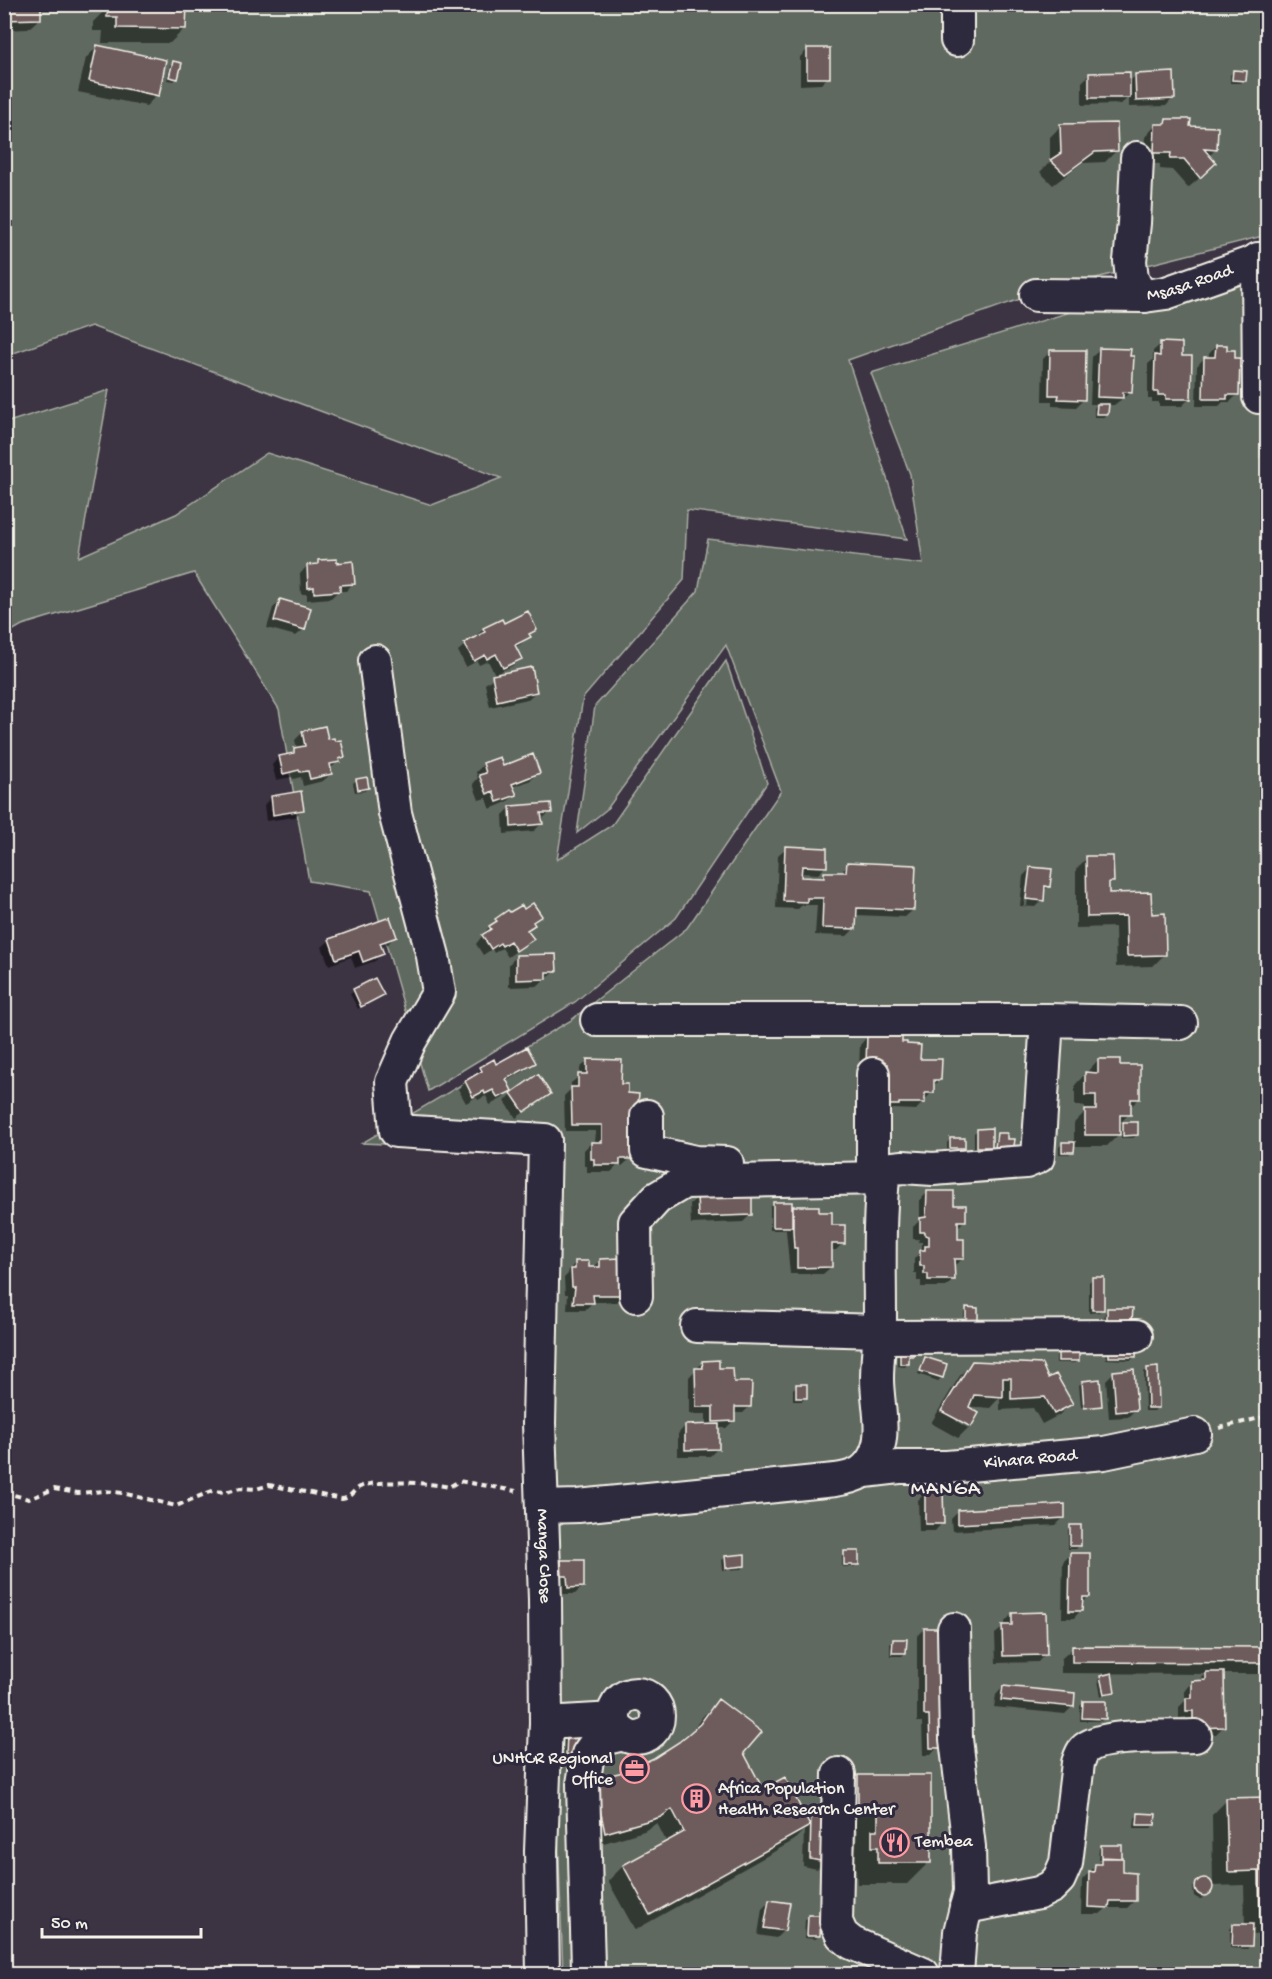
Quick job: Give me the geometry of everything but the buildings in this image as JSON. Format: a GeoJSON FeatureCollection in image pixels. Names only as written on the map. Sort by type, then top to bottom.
{"type":"FeatureCollection","features":[{"type":"Feature","properties":{"kind":"street"},"geometry":{"type":"LineString","coordinates":[[957,4],[957,40]]}},
{"type":"Feature","properties":{"kind":"street","name":"Msasa Road"},"geometry":{"type":"LineString","coordinates":[[1137,158],[1130,261],[1132,278],[1144,296],[1166,293],[1263,258]]}},
{"type":"Feature","properties":{"kind":"street"},"geometry":{"type":"LineString","coordinates":[[1259,397],[1263,258]]}},
{"type":"Feature","properties":{"kind":"street"},"geometry":{"type":"LineString","coordinates":[[1036,295],[1144,296]]}},
{"type":"Feature","properties":{"kind":"street","name":"Manga Close"},"geometry":{"type":"LineString","coordinates":[[375,662],[395,813],[433,956],[439,992],[410,1041],[392,1082],[396,1131],[545,1140],[539,1423],[546,1723],[542,1851],[543,1974]]}},
{"type":"Feature","properties":{"kind":"street"},"geometry":{"type":"LineString","coordinates":[[597,1020],[1047,1020],[1181,1023]]}},
{"type":"Feature","properties":{"kind":"street"},"geometry":{"type":"LineString","coordinates":[[636,1296],[635,1222],[657,1198],[684,1182],[880,1172],[903,1167],[933,1169],[1026,1162],[1038,1157],[1047,1020]]}},
{"type":"Feature","properties":{"kind":"street"},"geometry":{"type":"LineString","coordinates":[[865,1471],[878,1449],[881,1414],[877,1379],[880,1334],[880,1172],[873,1074]]}},
{"type":"Feature","properties":{"kind":"street"},"geometry":{"type":"LineString","coordinates":[[647,1116],[646,1151],[696,1162],[880,1172]]}},
{"type":"Feature","properties":{"kind":"street"},"geometry":{"type":"LineString","coordinates":[[697,1326],[880,1334],[1136,1336]]}},
{"type":"Feature","properties":{"kind":"street"},"geometry":{"type":"LineString","coordinates":[[1022,1336],[1033,1354],[1053,1356]]}},
{"type":"Feature","properties":{"kind":"street","name":"Kihara Road"},"geometry":{"type":"LineString","coordinates":[[542,1500],[578,1506],[835,1480],[850,1478],[865,1471],[899,1467],[946,1467],[1104,1453],[1195,1434]]}},
{"type":"Feature","properties":{"kind":"street"},"geometry":{"type":"LineString","coordinates":[[954,1629],[956,1739],[969,1848],[970,1892],[960,1932],[957,1974]]}},
{"type":"Feature","properties":{"kind":"street"},"geometry":{"type":"LineString","coordinates":[[546,1723],[619,1726],[598,1740],[588,1754],[583,1784],[588,1967]]}},
{"type":"Feature","properties":{"kind":"street"},"geometry":{"type":"LineString","coordinates":[[966,1907],[1039,1893],[1051,1887],[1059,1879],[1066,1863],[1078,1763],[1084,1750],[1099,1741],[1195,1736]]}},
{"type":"Feature","properties":{"kind":"street"},"geometry":{"type":"LineString","coordinates":[[839,1774],[836,1922],[843,1935],[852,1943],[923,1974]]}},
{"type":"Feature","properties":{"kind":"path"},"geometry":{"type":"LineString","coordinates":[[1195,1434],[1268,1416]]}},
{"type":"Feature","properties":{"kind":"path"},"geometry":{"type":"LineString","coordinates":[[4,1494],[29,1499],[54,1489],[78,1493],[114,1492],[176,1506],[212,1491],[256,1489],[269,1485],[342,1499],[348,1498],[360,1487],[373,1483],[438,1484],[449,1487],[459,1482],[542,1500]]}},
{"type":"Feature","properties":{"kind":"green space"},"geometry":{"type":"Polygon","coordinates":[[[5,5],[1267,5],[1267,235],[1040,292],[848,360],[907,539],[687,510],[684,580],[583,698],[557,860],[612,825],[726,661],[767,783],[676,918],[575,1002],[428,1091],[371,891],[309,881],[279,709],[194,573],[22,625],[5,635],[5,423],[109,390],[79,557],[176,514],[267,453],[432,505],[501,478],[91,326],[5,356],[5,5]]]}},
{"type":"Feature","properties":{"kind":"green space"},"geometry":{"type":"Polygon","coordinates":[[[1267,252],[1267,1974],[563,1974],[534,1150],[362,1143],[570,1021],[687,928],[781,791],[726,645],[607,809],[577,833],[595,706],[698,591],[708,539],[923,564],[910,474],[871,373],[1267,252]]]}},
{"type":"Feature","properties":{"kind":"place","name":"UNHCR Regional Office"},"geometry":{"type":"Point","coordinates":[634,1769]}},
{"type":"Feature","properties":{"kind":"place","name":"Africa Population Health Research Center"},"geometry":{"type":"Point","coordinates":[697,1799]}},
{"type":"Feature","properties":{"kind":"place","name":"Tembea"},"geometry":{"type":"Point","coordinates":[894,1842]}},
{"type":"Feature","properties":{"kind":"district","name":"MANGA"},"geometry":{"type":"Point","coordinates":[946,1490]}}]}
